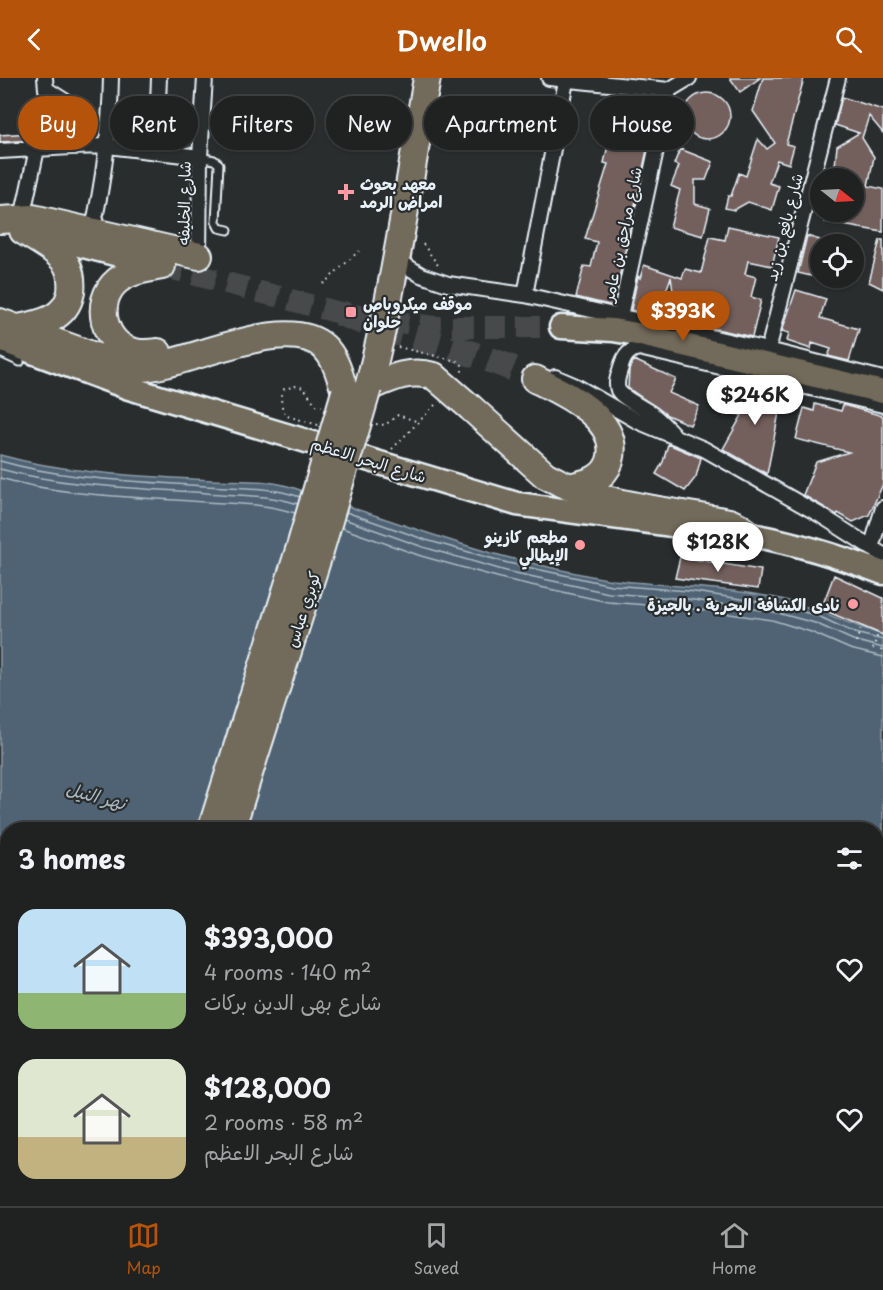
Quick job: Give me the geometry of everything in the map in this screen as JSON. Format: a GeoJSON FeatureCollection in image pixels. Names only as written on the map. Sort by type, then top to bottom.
{"type":"FeatureCollection","features":[{"type":"Feature","properties":{"kind":"highway"},"geometry":{"type":"LineString","coordinates":[[357,390],[380,342],[397,261],[427,78]]}},
{"type":"Feature","properties":{"kind":"highway"},"geometry":{"type":"LineString","coordinates":[[11,224],[33,218],[199,256]]}},
{"type":"Feature","properties":{"kind":"highway"},"geometry":{"type":"LineString","coordinates":[[6,330],[41,324],[58,316],[69,301],[72,282],[66,264],[53,251],[11,224]]}},
{"type":"Feature","properties":{"kind":"highway"},"geometry":{"type":"LineString","coordinates":[[162,266],[129,274],[117,282],[108,293],[103,307],[104,322],[110,335],[120,346],[133,352],[147,353],[207,344],[301,336],[314,339],[324,347],[357,390]]}},
{"type":"Feature","properties":{"kind":"highway"},"geometry":{"type":"LineString","coordinates":[[6,330],[126,367],[143,368],[242,341]]}},
{"type":"Feature","properties":{"kind":"highway"},"geometry":{"type":"LineString","coordinates":[[357,390],[408,373],[422,372],[435,376],[545,475],[569,487],[618,502],[729,522],[749,534]]}},
{"type":"Feature","properties":{"kind":"highway"},"geometry":{"type":"LineString","coordinates":[[535,379],[584,408],[600,421],[610,437],[612,451],[609,466],[602,476],[588,483],[569,487]]}},
{"type":"Feature","properties":{"kind":"highway","name":"كوبري عباس"},"geometry":{"type":"LineString","coordinates":[[214,822],[300,548],[357,390]]}},
{"type":"Feature","properties":{"kind":"highway","name":"كوبري عباس"},"geometry":{"type":"LineString","coordinates":[[234,822],[320,551],[357,390]]}},
{"type":"Feature","properties":{"kind":"main road"},"geometry":{"type":"LineString","coordinates":[[11,224],[162,266]]}},
{"type":"Feature","properties":{"kind":"main road"},"geometry":{"type":"LineString","coordinates":[[561,327],[637,334],[880,389]]}},
{"type":"Feature","properties":{"kind":"main road","name":"شارع البحر الاعظم"},"geometry":{"type":"LineString","coordinates":[[6,330],[129,388],[518,504],[749,534],[796,543],[883,573]]}},
{"type":"Feature","properties":{"kind":"street"},"geometry":{"type":"LineString","coordinates":[[45,78],[46,89],[57,96]]}},
{"type":"Feature","properties":{"kind":"street"},"geometry":{"type":"LineString","coordinates":[[92,232],[108,146],[111,78]]}},
{"type":"Feature","properties":{"kind":"street"},"geometry":{"type":"LineString","coordinates":[[156,151],[159,78]]}},
{"type":"Feature","properties":{"kind":"street","name":"شارع الخليفه"},"geometry":{"type":"LineString","coordinates":[[199,256],[200,157],[205,78]]}},
{"type":"Feature","properties":{"kind":"street"},"geometry":{"type":"LineString","coordinates":[[549,78],[669,90],[689,78]]}},
{"type":"Feature","properties":{"kind":"street","name":"شارع يافع بن زيد"},"geometry":{"type":"LineString","coordinates":[[768,350],[838,78]]}},
{"type":"Feature","properties":{"kind":"street"},"geometry":{"type":"LineString","coordinates":[[525,295],[566,81]]}},
{"type":"Feature","properties":{"kind":"street","name":"شارع مراحق بن عامر"},"geometry":{"type":"LineString","coordinates":[[620,316],[669,90]]}},
{"type":"Feature","properties":{"kind":"street"},"geometry":{"type":"LineString","coordinates":[[98,146],[200,157]]}},
{"type":"Feature","properties":{"kind":"street"},"geometry":{"type":"LineString","coordinates":[[0,151],[18,150]]}},
{"type":"Feature","properties":{"kind":"street"},"geometry":{"type":"LineString","coordinates":[[11,224],[37,150]]}},
{"type":"Feature","properties":{"kind":"street"},"geometry":{"type":"LineString","coordinates":[[397,261],[421,274],[448,284],[525,295],[768,350],[880,389]]}},
{"type":"Feature","properties":{"kind":"street"},"geometry":{"type":"LineString","coordinates":[[677,437],[652,414],[624,396],[618,389],[622,362],[631,351],[639,348],[880,389]]}},
{"type":"Feature","properties":{"kind":"street"},"geometry":{"type":"LineString","coordinates":[[535,379],[554,376],[563,379],[637,421],[715,455],[822,516],[877,551],[883,508]]}},
{"type":"Feature","properties":{"kind":"lane"},"geometry":{"type":"LineString","coordinates":[[200,157],[214,160],[219,164],[216,222],[219,228],[228,230]]}},
{"type":"Feature","properties":{"kind":"lane"},"geometry":{"type":"LineString","coordinates":[[0,353],[20,362]]}},
{"type":"Feature","properties":{"kind":"path"},"geometry":{"type":"LineString","coordinates":[[423,244],[438,264]]}},
{"type":"Feature","properties":{"kind":"path"},"geometry":{"type":"LineString","coordinates":[[323,284],[359,251]]}},
{"type":"Feature","properties":{"kind":"path"},"geometry":{"type":"LineString","coordinates":[[380,342],[457,361],[462,365],[464,372],[461,378]]}},
{"type":"Feature","properties":{"kind":"path"},"geometry":{"type":"LineString","coordinates":[[316,405],[304,388],[284,389],[281,396],[281,404],[287,416],[324,427]]}},
{"type":"Feature","properties":{"kind":"path"},"geometry":{"type":"LineString","coordinates":[[387,449],[394,448],[440,400]]}},
{"type":"Feature","properties":{"kind":"path"},"geometry":{"type":"LineString","coordinates":[[375,423],[385,425],[399,415],[419,422]]}},
{"type":"Feature","properties":{"kind":"path"},"geometry":{"type":"LineString","coordinates":[[856,642],[861,628]]}},
{"type":"Feature","properties":{"kind":"path"},"geometry":{"type":"LineString","coordinates":[[873,649],[878,634]]}},
{"type":"Feature","properties":{"kind":"path"},"geometry":{"type":"LineString","coordinates":[[881,651],[883,646]]}},
{"type":"Feature","properties":{"kind":"water","name":"نهر النيل"},"geometry":{"type":"Polygon","coordinates":[[[0,455],[52,466],[105,473],[276,483],[510,558],[613,580],[715,589],[776,598],[883,635],[883,822],[0,822],[0,455]]]}},
{"type":"Feature","properties":{"kind":"building"},"geometry":{"type":"Polygon","coordinates":[[[730,78],[760,78],[740,92],[730,78]]]}},
{"type":"Feature","properties":{"kind":"building"},"geometry":{"type":"Polygon","coordinates":[[[763,78],[804,78],[786,144],[794,146],[789,164],[777,160],[769,183],[779,186],[772,210],[748,202],[734,210],[725,208],[739,173],[746,176],[758,139],[767,149],[775,143],[753,111],[763,78]]]}},
{"type":"Feature","properties":{"kind":"building"},"geometry":{"type":"Polygon","coordinates":[[[610,93],[636,96],[609,96],[610,93]]]}},
{"type":"Feature","properties":{"kind":"building"},"geometry":{"type":"Polygon","coordinates":[[[707,93],[716,95],[728,107],[730,116],[723,132],[707,139],[694,134],[694,98],[707,93]]]}},
{"type":"Feature","properties":{"kind":"building"},"geometry":{"type":"Polygon","coordinates":[[[842,97],[883,110],[883,133],[869,116],[862,138],[874,157],[868,186],[883,189],[883,232],[825,222],[864,222],[864,168],[837,168],[835,166],[837,146],[859,133],[835,125],[842,97]]]}},
{"type":"Feature","properties":{"kind":"building"},"geometry":{"type":"Polygon","coordinates":[[[18,134],[18,141],[0,142],[0,135],[18,134]]]}},
{"type":"Feature","properties":{"kind":"building"},"geometry":{"type":"Polygon","coordinates":[[[607,150],[647,150],[613,306],[576,297],[584,266],[591,267],[597,242],[585,239],[608,164],[604,163],[607,150]]]}},
{"type":"Feature","properties":{"kind":"building"},"geometry":{"type":"Polygon","coordinates":[[[680,150],[713,162],[706,180],[695,180],[695,204],[710,208],[703,236],[670,227],[680,190],[671,186],[679,166],[674,164],[680,150]]]}},
{"type":"Feature","properties":{"kind":"building"},"geometry":{"type":"Polygon","coordinates":[[[728,226],[779,237],[772,266],[748,261],[745,274],[756,277],[751,297],[761,300],[752,337],[677,320],[671,277],[657,316],[631,310],[638,276],[640,278],[644,265],[682,278],[685,269],[701,273],[710,237],[725,240],[728,226]]]}},
{"type":"Feature","properties":{"kind":"building"},"geometry":{"type":"Polygon","coordinates":[[[807,236],[810,237],[810,276],[798,273],[807,236]]]}},
{"type":"Feature","properties":{"kind":"building"},"geometry":{"type":"Polygon","coordinates":[[[880,240],[883,240],[883,289],[869,282],[880,240]]]}},
{"type":"Feature","properties":{"kind":"building"},"geometry":{"type":"Polygon","coordinates":[[[796,290],[826,299],[820,318],[859,329],[849,361],[828,356],[831,349],[812,343],[811,349],[787,341],[789,333],[782,331],[796,290]]]}},
{"type":"Feature","properties":{"kind":"building"},"geometry":{"type":"Polygon","coordinates":[[[634,360],[676,379],[669,393],[699,406],[690,425],[667,415],[628,388],[629,370],[634,360]]]}},
{"type":"Feature","properties":{"kind":"building"},"geometry":{"type":"Polygon","coordinates":[[[747,386],[783,392],[767,474],[723,449],[742,415],[730,413],[739,393],[747,386]]]}},
{"type":"Feature","properties":{"kind":"building"},"geometry":{"type":"Polygon","coordinates":[[[815,404],[841,411],[843,405],[883,416],[883,484],[869,515],[853,522],[803,495],[816,462],[849,452],[796,439],[804,408],[814,411],[815,404]]]}},
{"type":"Feature","properties":{"kind":"building"},"geometry":{"type":"Polygon","coordinates":[[[668,444],[701,458],[696,477],[685,491],[656,474],[663,462],[668,444]]]}},
{"type":"Feature","properties":{"kind":"building"},"geometry":{"type":"Polygon","coordinates":[[[680,557],[761,570],[758,589],[675,578],[680,557]]]}},
{"type":"Feature","properties":{"kind":"building","name":"نادى الكشافة البحرية . بالجيزة"},"geometry":{"type":"Polygon","coordinates":[[[834,575],[883,598],[883,635],[821,609],[834,575]]]}},
{"type":"Feature","properties":{"kind":"tunnel"},"geometry":{"type":"LineString","coordinates":[[162,266],[340,313],[433,327],[561,327]]}},
{"type":"Feature","properties":{"kind":"tunnel"},"geometry":{"type":"LineString","coordinates":[[340,313],[487,359],[535,379]]}},
{"type":"Feature","properties":{"kind":"place","name":"معهد بحوث امراض الرمد"},"geometry":{"type":"Point","coordinates":[346,192]}},
{"type":"Feature","properties":{"kind":"place","name":"موقف ميكروباص حلوان"},"geometry":{"type":"Point","coordinates":[351,312]}},
{"type":"Feature","properties":{"kind":"place","name":"مطعم كازينو الإيطالي"},"geometry":{"type":"Point","coordinates":[580,545]}},
{"type":"Feature","properties":{"kind":"place","name":"نادى الكشافة البحرية . بالجيزة"},"geometry":{"type":"Point","coordinates":[853,604]}}]}
